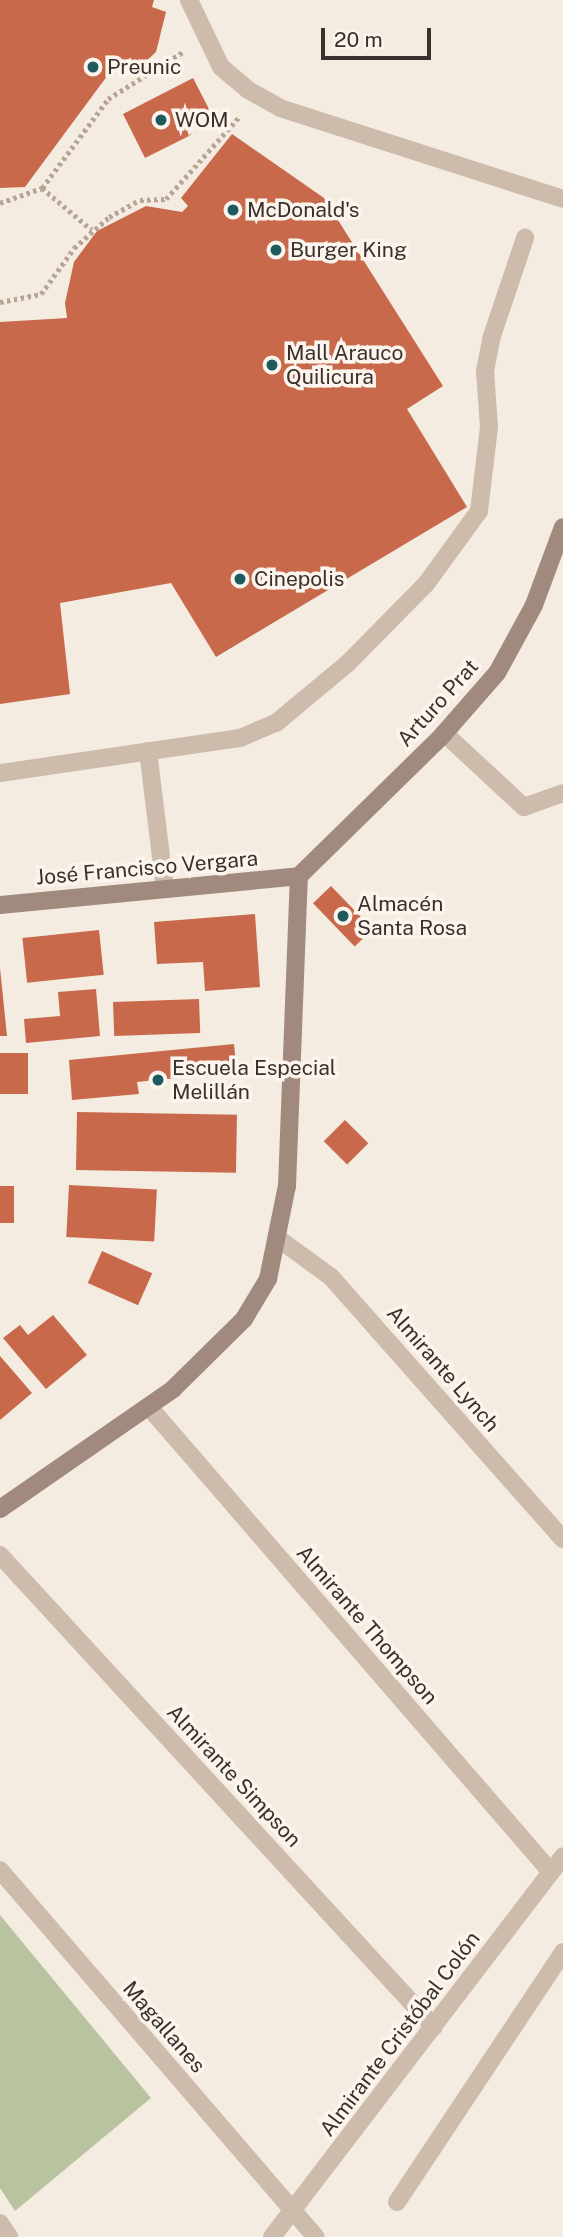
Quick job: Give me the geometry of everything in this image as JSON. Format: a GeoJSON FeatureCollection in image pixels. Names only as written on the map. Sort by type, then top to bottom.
{"type":"FeatureCollection","features":[{"type":"Feature","properties":{"kind":"street"},"geometry":{"type":"LineString","coordinates":[[188,0],[221,67],[274,104],[563,199]]}},
{"type":"Feature","properties":{"kind":"street"},"geometry":{"type":"LineString","coordinates":[[0,773],[240,738],[276,723],[348,663],[426,584],[479,511],[489,426],[485,371],[491,339],[525,237]]}},
{"type":"Feature","properties":{"kind":"street","name":"Arturo Prat"},"geometry":{"type":"LineString","coordinates":[[299,876],[444,733],[497,673],[515,641],[563,527]]}},
{"type":"Feature","properties":{"kind":"street"},"geometry":{"type":"LineString","coordinates":[[444,733],[524,807],[563,793]]}},
{"type":"Feature","properties":{"kind":"street"},"geometry":{"type":"LineString","coordinates":[[148,751],[165,889]]}},
{"type":"Feature","properties":{"kind":"street"},"geometry":{"type":"LineString","coordinates":[[0,1509],[149,1408],[196,1370],[244,1319],[268,1279],[279,1239],[287,1186],[299,876]]}},
{"type":"Feature","properties":{"kind":"street","name":"José Francisco Vergara"},"geometry":{"type":"LineString","coordinates":[[0,905],[299,876]]}},
{"type":"Feature","properties":{"kind":"street","name":"Almirante Lynch"},"geometry":{"type":"LineString","coordinates":[[279,1239],[331,1276],[563,1539]]}},
{"type":"Feature","properties":{"kind":"street","name":"Almirante Thompson"},"geometry":{"type":"LineString","coordinates":[[149,1408],[551,1872]]}},
{"type":"Feature","properties":{"kind":"street","name":"Almirante Simpson"},"geometry":{"type":"LineString","coordinates":[[0,1555],[434,2027]]}},
{"type":"Feature","properties":{"kind":"street","name":"Almirante Cristóbal Colón"},"geometry":{"type":"LineString","coordinates":[[272,2237],[563,1857]]}},
{"type":"Feature","properties":{"kind":"street","name":"Magallanes"},"geometry":{"type":"LineString","coordinates":[[0,1870],[316,2237]]}},
{"type":"Feature","properties":{"kind":"street"},"geometry":{"type":"LineString","coordinates":[[397,2202],[563,1952]]}},
{"type":"Feature","properties":{"kind":"street"},"geometry":{"type":"LineString","coordinates":[[0,2223],[9,2237]]}},
{"type":"Feature","properties":{"kind":"path"},"geometry":{"type":"LineString","coordinates":[[0,203],[43,188],[108,99],[182,53]]}},
{"type":"Feature","properties":{"kind":"path"},"geometry":{"type":"LineString","coordinates":[[0,302],[41,294],[92,230],[140,200],[166,199],[234,119]]}},
{"type":"Feature","properties":{"kind":"path"},"geometry":{"type":"LineString","coordinates":[[43,188],[92,230]]}},
{"type":"Feature","properties":{"kind":"green space"},"geometry":{"type":"Polygon","coordinates":[[[0,1915],[151,2098],[15,2211],[0,2188],[0,1915]]]}},
{"type":"Feature","properties":{"kind":"building"},"geometry":{"type":"Polygon","coordinates":[[[0,0],[154,0],[152,7],[166,12],[156,52],[142,65],[116,64],[25,187],[0,188],[0,0]]]}},
{"type":"Feature","properties":{"kind":"building","name":"WOM"},"geometry":{"type":"Polygon","coordinates":[[[193,78],[211,113],[186,125],[191,135],[145,158],[123,114],[193,78]]]}},
{"type":"Feature","properties":{"kind":"building"},"geometry":{"type":"Polygon","coordinates":[[[232,134],[324,198],[443,386],[407,409],[467,507],[216,657],[171,583],[60,603],[70,694],[0,704],[0,322],[67,318],[65,303],[74,262],[97,231],[146,206],[182,212],[188,206],[181,198],[232,134]]]}},
{"type":"Feature","properties":{"kind":"building","name":"Almacén Santa Rosa"},"geometry":{"type":"Polygon","coordinates":[[[331,886],[373,929],[355,947],[313,903],[331,886]]]}},
{"type":"Feature","properties":{"kind":"building"},"geometry":{"type":"Polygon","coordinates":[[[255,914],[260,987],[205,991],[203,962],[157,964],[154,922],[255,914]]]}},
{"type":"Feature","properties":{"kind":"building"},"geometry":{"type":"Polygon","coordinates":[[[99,930],[104,975],[27,983],[22,938],[99,930]]]}},
{"type":"Feature","properties":{"kind":"building"},"geometry":{"type":"Polygon","coordinates":[[[0,968],[7,1036],[0,1036],[0,968]]]}},
{"type":"Feature","properties":{"kind":"building"},"geometry":{"type":"Polygon","coordinates":[[[96,989],[100,1036],[26,1043],[24,1019],[60,1016],[58,992],[96,989]]]}},
{"type":"Feature","properties":{"kind":"building"},"geometry":{"type":"Polygon","coordinates":[[[199,999],[200,1033],[114,1036],[113,1002],[199,999]]]}},
{"type":"Feature","properties":{"kind":"building"},"geometry":{"type":"Polygon","coordinates":[[[234,1044],[237,1072],[137,1082],[139,1094],[72,1100],[69,1060],[234,1044]]]}},
{"type":"Feature","properties":{"kind":"building"},"geometry":{"type":"Polygon","coordinates":[[[0,1053],[28,1053],[28,1094],[0,1094],[0,1053]]]}},
{"type":"Feature","properties":{"kind":"building"},"geometry":{"type":"Polygon","coordinates":[[[77,1112],[237,1115],[236,1173],[76,1170],[77,1112]]]}},
{"type":"Feature","properties":{"kind":"building"},"geometry":{"type":"Polygon","coordinates":[[[345,1120],[368,1143],[347,1165],[324,1141],[345,1120]]]}},
{"type":"Feature","properties":{"kind":"building"},"geometry":{"type":"Polygon","coordinates":[[[69,1185],[157,1190],[154,1242],[66,1237],[69,1185]]]}},
{"type":"Feature","properties":{"kind":"building"},"geometry":{"type":"Polygon","coordinates":[[[0,1186],[14,1186],[14,1223],[0,1223],[0,1186]]]}},
{"type":"Feature","properties":{"kind":"building"},"geometry":{"type":"Polygon","coordinates":[[[102,1251],[152,1273],[138,1305],[88,1283],[102,1251]]]}},
{"type":"Feature","properties":{"kind":"building"},"geometry":{"type":"Polygon","coordinates":[[[53,1315],[87,1355],[46,1389],[3,1338],[20,1325],[28,1335],[53,1315]]]}},
{"type":"Feature","properties":{"kind":"building"},"geometry":{"type":"Polygon","coordinates":[[[0,1356],[32,1393],[0,1420],[0,1356]]]}},
{"type":"Feature","properties":{"kind":"place","name":"Preunic"},"geometry":{"type":"Point","coordinates":[93,67]}},
{"type":"Feature","properties":{"kind":"place","name":"WOM"},"geometry":{"type":"Point","coordinates":[161,120]}},
{"type":"Feature","properties":{"kind":"place","name":"McDonald's"},"geometry":{"type":"Point","coordinates":[233,210]}},
{"type":"Feature","properties":{"kind":"place","name":"Burger King"},"geometry":{"type":"Point","coordinates":[276,250]}},
{"type":"Feature","properties":{"kind":"place","name":"Mall Arauco Quilicura"},"geometry":{"type":"Point","coordinates":[272,365]}},
{"type":"Feature","properties":{"kind":"place","name":"Cinepolis"},"geometry":{"type":"Point","coordinates":[240,579]}},
{"type":"Feature","properties":{"kind":"place","name":"Almacén Santa Rosa"},"geometry":{"type":"Point","coordinates":[343,916]}},
{"type":"Feature","properties":{"kind":"place","name":"Escuela Especial Melillán"},"geometry":{"type":"Point","coordinates":[158,1080]}}]}
